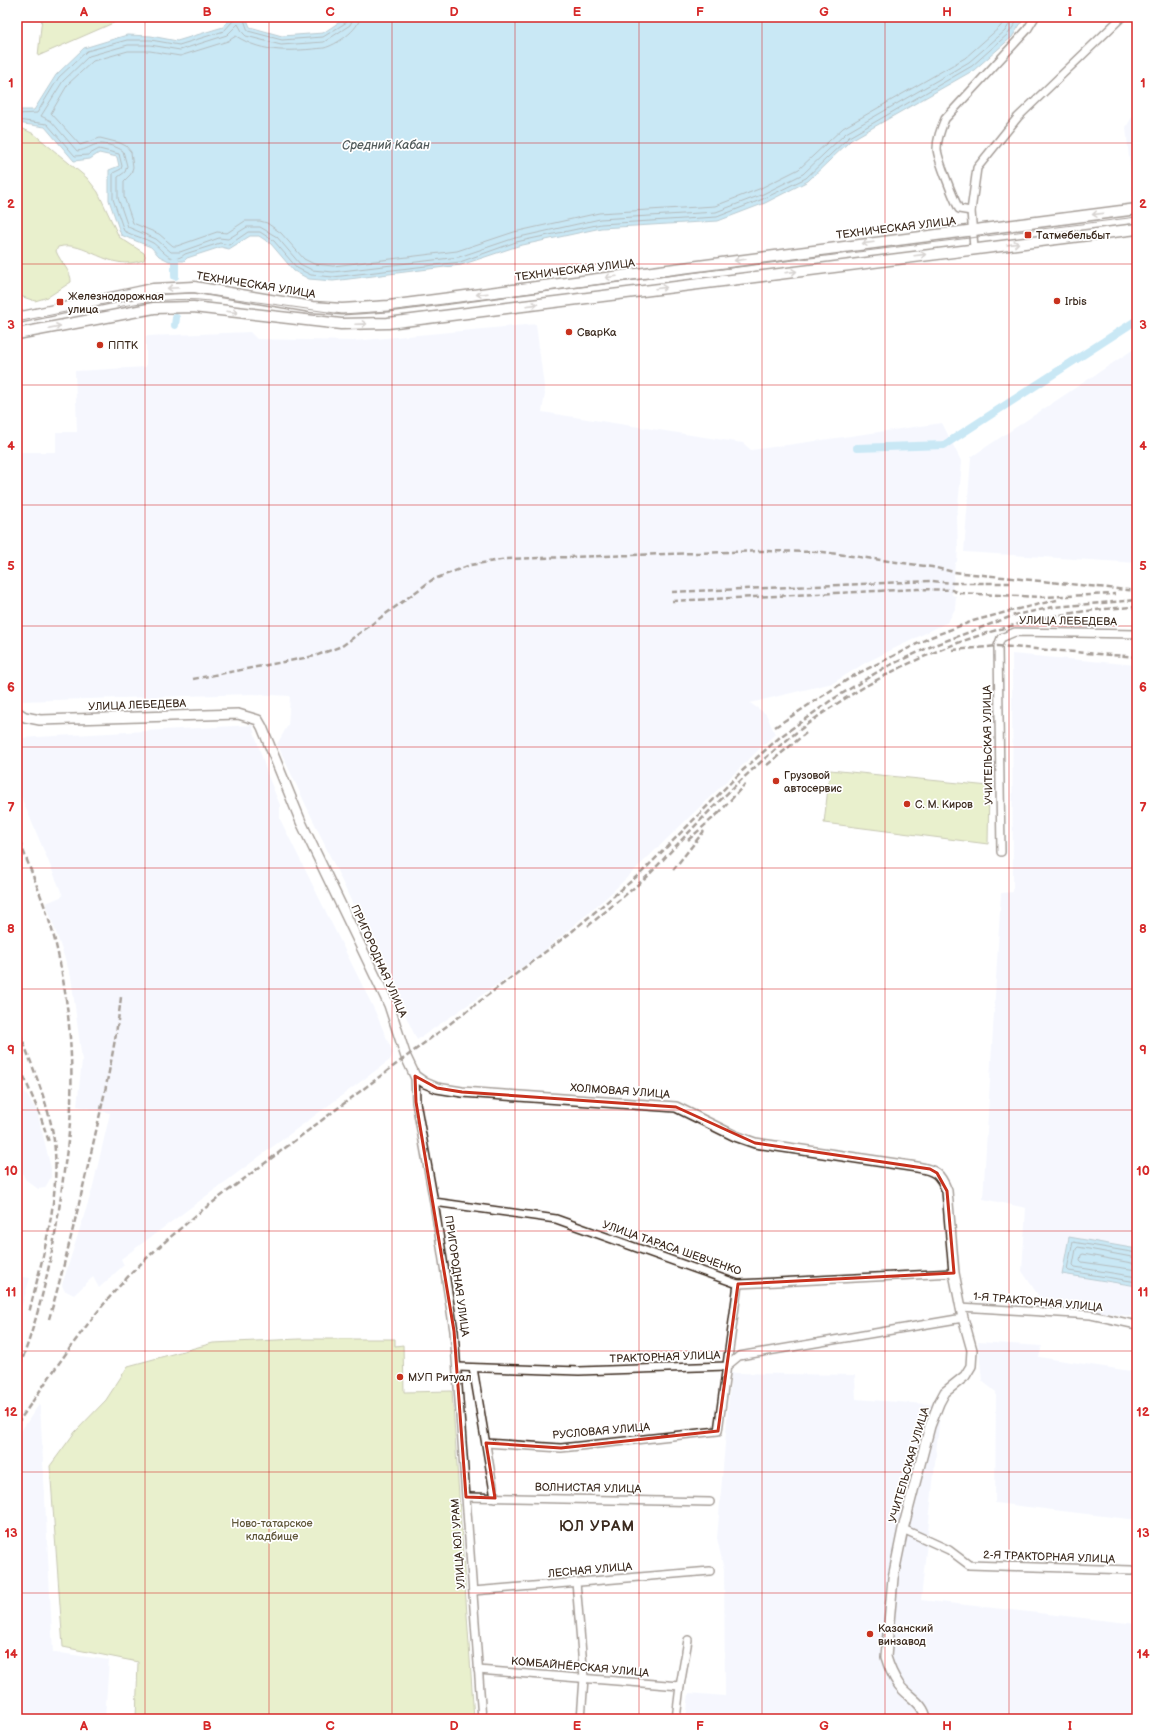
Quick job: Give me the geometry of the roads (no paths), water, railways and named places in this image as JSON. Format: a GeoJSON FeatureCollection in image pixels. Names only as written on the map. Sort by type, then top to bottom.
{"type":"FeatureCollection","features":[{"type":"Feature","properties":{"kind":"main road","name":"ТЕХНИЧЕСКАЯ УЛИЦА"},"geometry":{"type":"LineString","coordinates":[[17,318],[153,289],[194,287],[312,307],[342,309],[389,306],[1137,209]]}},
{"type":"Feature","properties":{"kind":"main road"},"geometry":{"type":"LineString","coordinates":[[17,334],[154,308],[193,307],[342,324],[388,323],[974,248],[1137,229]]}},
{"type":"Feature","properties":{"kind":"street"},"geometry":{"type":"LineString","coordinates":[[971,210],[959,209],[954,199],[937,151],[938,137],[945,119],[1026,30],[1035,17]]}},
{"type":"Feature","properties":{"kind":"street"},"geometry":{"type":"LineString","coordinates":[[974,248],[971,210],[977,168],[1018,116],[1122,17]]}},
{"type":"Feature","properties":{"kind":"street","name":"УЛИЦА ЛЕБЕДЕВА"},"geometry":{"type":"LineString","coordinates":[[1001,638],[1015,632],[1137,634]]}},
{"type":"Feature","properties":{"kind":"street","name":"УЧИТЕЛЬСКАЯ УЛИЦА"},"geometry":{"type":"LineString","coordinates":[[1001,638],[998,646],[1001,852]]}},
{"type":"Feature","properties":{"kind":"street","name":"УЛИЦА ЛЕБЕДЕВА"},"geometry":{"type":"LineString","coordinates":[[17,712],[25,717],[40,720],[238,714],[258,720]]}},
{"type":"Feature","properties":{"kind":"street","name":"ПРИГОРОДНАЯ УЛИЦА"},"geometry":{"type":"LineString","coordinates":[[258,720],[301,822],[389,1005],[406,1057],[415,1076],[416,1102],[434,1202],[454,1331],[457,1367]]}},
{"type":"Feature","properties":{"kind":"street","name":"ХОЛМОВАЯ УЛИЦА"},"geometry":{"type":"LineString","coordinates":[[415,1076],[425,1083],[437,1088],[462,1092],[676,1107],[735,1136],[755,1143],[917,1167],[937,1173]]}},
{"type":"Feature","properties":{"kind":"street","name":"УЧИТЕЛЬСКАЯ УЛИЦА"},"geometry":{"type":"LineString","coordinates":[[926,1719],[925,1714],[918,1703],[900,1686],[889,1669],[886,1657],[893,1578],[903,1528],[930,1426],[945,1392],[966,1376],[971,1366],[972,1350],[962,1318],[954,1273],[947,1191],[943,1181],[937,1173]]}},
{"type":"Feature","properties":{"kind":"street","name":"УЛИЦА ТАРАСА ШЕВЧЕНКО"},"geometry":{"type":"LineString","coordinates":[[434,1202],[556,1219],[738,1284],[954,1273]]}},
{"type":"Feature","properties":{"kind":"street"},"geometry":{"type":"LineString","coordinates":[[727,1366],[738,1284]]}},
{"type":"Feature","properties":{"kind":"street","name":"1-Я ТРАКТОРНАЯ УЛИЦА"},"geometry":{"type":"LineString","coordinates":[[960,1307],[1091,1315],[1137,1325]]}},
{"type":"Feature","properties":{"kind":"street","name":"ТРАКТОРНАЯ УЛИЦА"},"geometry":{"type":"LineString","coordinates":[[457,1367],[579,1371],[727,1366],[739,1356],[962,1318]]}},
{"type":"Feature","properties":{"kind":"street","name":"РУСЛОВАЯ УЛИЦА"},"geometry":{"type":"LineString","coordinates":[[486,1443],[561,1448],[718,1431],[727,1366]]}},
{"type":"Feature","properties":{"kind":"street","name":"УЛИЦА ЮЛ УРАМ"},"geometry":{"type":"LineString","coordinates":[[457,1367],[482,1719]]}},
{"type":"Feature","properties":{"kind":"street"},"geometry":{"type":"LineString","coordinates":[[473,1368],[495,1498]]}},
{"type":"Feature","properties":{"kind":"street","name":"ВОЛНИСТАЯ УЛИЦА"},"geometry":{"type":"LineString","coordinates":[[466,1497],[710,1502]]}},
{"type":"Feature","properties":{"kind":"street","name":"2-Я ТРАКТОРНАЯ УЛИЦА"},"geometry":{"type":"LineString","coordinates":[[903,1528],[950,1550],[969,1565],[1132,1570]]}},
{"type":"Feature","properties":{"kind":"street","name":"ЛЕСНАЯ УЛИЦА"},"geometry":{"type":"LineString","coordinates":[[473,1591],[710,1571]]}},
{"type":"Feature","properties":{"kind":"street"},"geometry":{"type":"LineString","coordinates":[[576,1582],[584,1678],[581,1719]]}},
{"type":"Feature","properties":{"kind":"street"},"geometry":{"type":"LineString","coordinates":[[676,1719],[688,1640]]}},
{"type":"Feature","properties":{"kind":"street","name":"КОМБАЙНЁРСКАЯ УЛИЦА"},"geometry":{"type":"LineString","coordinates":[[478,1670],[680,1686]]}},
{"type":"Feature","properties":{"kind":"water","name":"Средний Кабан"},"geometry":{"type":"Polygon","coordinates":[[[231,17],[246,17],[250,27],[282,36],[323,33],[347,17],[1025,17],[1012,37],[974,70],[851,140],[808,181],[765,203],[718,221],[601,228],[518,246],[461,265],[333,281],[309,279],[294,271],[271,244],[259,236],[250,236],[229,249],[221,247],[187,258],[184,261],[169,261],[159,256],[151,247],[121,235],[109,200],[109,170],[119,166],[117,157],[99,153],[90,159],[74,161],[45,127],[17,123],[17,110],[34,110],[56,75],[84,48],[127,35],[151,36],[177,41],[223,27],[231,17]]]}},
{"type":"Feature","properties":{"kind":"water"},"geometry":{"type":"Polygon","coordinates":[[[1069,1237],[1137,1249],[1137,1286],[1062,1274],[1069,1237]]]}},
{"type":"Feature","properties":{"kind":"waterway"},"geometry":{"type":"LineString","coordinates":[[175,261],[175,276]]}},
{"type":"Feature","properties":{"kind":"waterway"},"geometry":{"type":"LineString","coordinates":[[175,325],[176,318]]}},
{"type":"Feature","properties":{"kind":"waterway"},"geometry":{"type":"LineString","coordinates":[[857,448],[944,445],[1137,320]]}},
{"type":"Feature","properties":{"kind":"tram line"},"geometry":{"type":"LineString","coordinates":[[17,322],[153,294],[194,293],[342,314],[388,311],[1137,217]]}},
{"type":"Feature","properties":{"kind":"tram line"},"geometry":{"type":"LineString","coordinates":[[117,307],[164,300],[186,299],[210,301]]}},
{"type":"Feature","properties":{"kind":"railway"},"geometry":{"type":"LineString","coordinates":[[193,679],[315,656],[342,646],[432,580],[470,565],[507,559],[761,551],[823,552],[932,567],[954,572],[1137,591]]}},
{"type":"Feature","properties":{"kind":"railway"},"geometry":{"type":"LineString","coordinates":[[672,592],[932,581],[953,583],[1010,583]]}},
{"type":"Feature","properties":{"kind":"railway"},"geometry":{"type":"LineString","coordinates":[[672,601],[918,589],[952,590],[958,593],[1040,597],[1115,594]]}},
{"type":"Feature","properties":{"kind":"railway"},"geometry":{"type":"LineString","coordinates":[[775,727],[853,676],[931,637],[973,621],[1057,600]]}},
{"type":"Feature","properties":{"kind":"railway"},"geometry":{"type":"LineString","coordinates":[[17,1424],[68,1350],[96,1314],[125,1280],[152,1253],[200,1212],[569,934],[642,872],[742,771],[780,737],[830,701],[884,668],[932,646],[1015,615],[1054,607],[1137,600]]}},
{"type":"Feature","properties":{"kind":"railway"},"geometry":{"type":"LineString","coordinates":[[644,880],[711,810],[782,744],[820,715],[861,689],[904,666],[948,647],[994,631],[1041,619],[1089,611],[1137,607]]}},
{"type":"Feature","properties":{"kind":"railway"},"geometry":{"type":"LineString","coordinates":[[952,650],[998,646],[1137,657]]}},
{"type":"Feature","properties":{"kind":"railway"},"geometry":{"type":"LineString","coordinates":[[767,765],[806,733]]}},
{"type":"Feature","properties":{"kind":"railway"},"geometry":{"type":"LineString","coordinates":[[718,814],[745,784]]}},
{"type":"Feature","properties":{"kind":"railway"},"geometry":{"type":"LineString","coordinates":[[688,840],[721,811]]}},
{"type":"Feature","properties":{"kind":"railway"},"geometry":{"type":"LineString","coordinates":[[673,870],[704,831]]}},
{"type":"Feature","properties":{"kind":"railway"},"geometry":{"type":"LineString","coordinates":[[17,834],[43,903],[56,945],[67,1003],[71,1062],[71,1111],[60,1204],[52,1253],[34,1326],[17,1373]]}},
{"type":"Feature","properties":{"kind":"railway"},"geometry":{"type":"LineString","coordinates":[[588,926],[648,876]]}},
{"type":"Feature","properties":{"kind":"railway"},"geometry":{"type":"LineString","coordinates":[[49,1319],[71,1236],[100,1114],[112,1056],[121,997]]}},
{"type":"Feature","properties":{"kind":"railway"},"geometry":{"type":"LineString","coordinates":[[17,1025],[52,1127],[55,1162],[53,1206],[29,1313]]}},
{"type":"Feature","properties":{"kind":"railway"},"geometry":{"type":"LineString","coordinates":[[17,1060],[40,1115],[49,1142]]}},
{"type":"Feature","properties":{"kind":"place","name":"Татмебельбыт"},"geometry":{"type":"Point","coordinates":[1028,235]}},
{"type":"Feature","properties":{"kind":"place","name":"Irbis"},"geometry":{"type":"Point","coordinates":[1057,301]}},
{"type":"Feature","properties":{"kind":"place","name":"Железнодорожная улица"},"geometry":{"type":"Point","coordinates":[60,302]}},
{"type":"Feature","properties":{"kind":"place","name":"СварКа"},"geometry":{"type":"Point","coordinates":[569,332]}},
{"type":"Feature","properties":{"kind":"place","name":"ППТК"},"geometry":{"type":"Point","coordinates":[100,345]}},
{"type":"Feature","properties":{"kind":"place","name":"Грузовой автосервис"},"geometry":{"type":"Point","coordinates":[776,781]}},
{"type":"Feature","properties":{"kind":"place","name":"С. М. Киров"},"geometry":{"type":"Point","coordinates":[907,804]}},
{"type":"Feature","properties":{"kind":"place","name":"МУП Ритуал"},"geometry":{"type":"Point","coordinates":[400,1377]}},
{"type":"Feature","properties":{"kind":"place","name":"Казанский винзавод"},"geometry":{"type":"Point","coordinates":[870,1634]}},
{"type":"Feature","properties":{"kind":"district","name":"ЮЛ УРАМ"},"geometry":{"type":"Point","coordinates":[597,1526]}},
{"type":"Feature","properties":{"kind":"park label","name":"Ново-татарское кладбище"},"geometry":{"type":"Point","coordinates":[272,1529]}}]}
